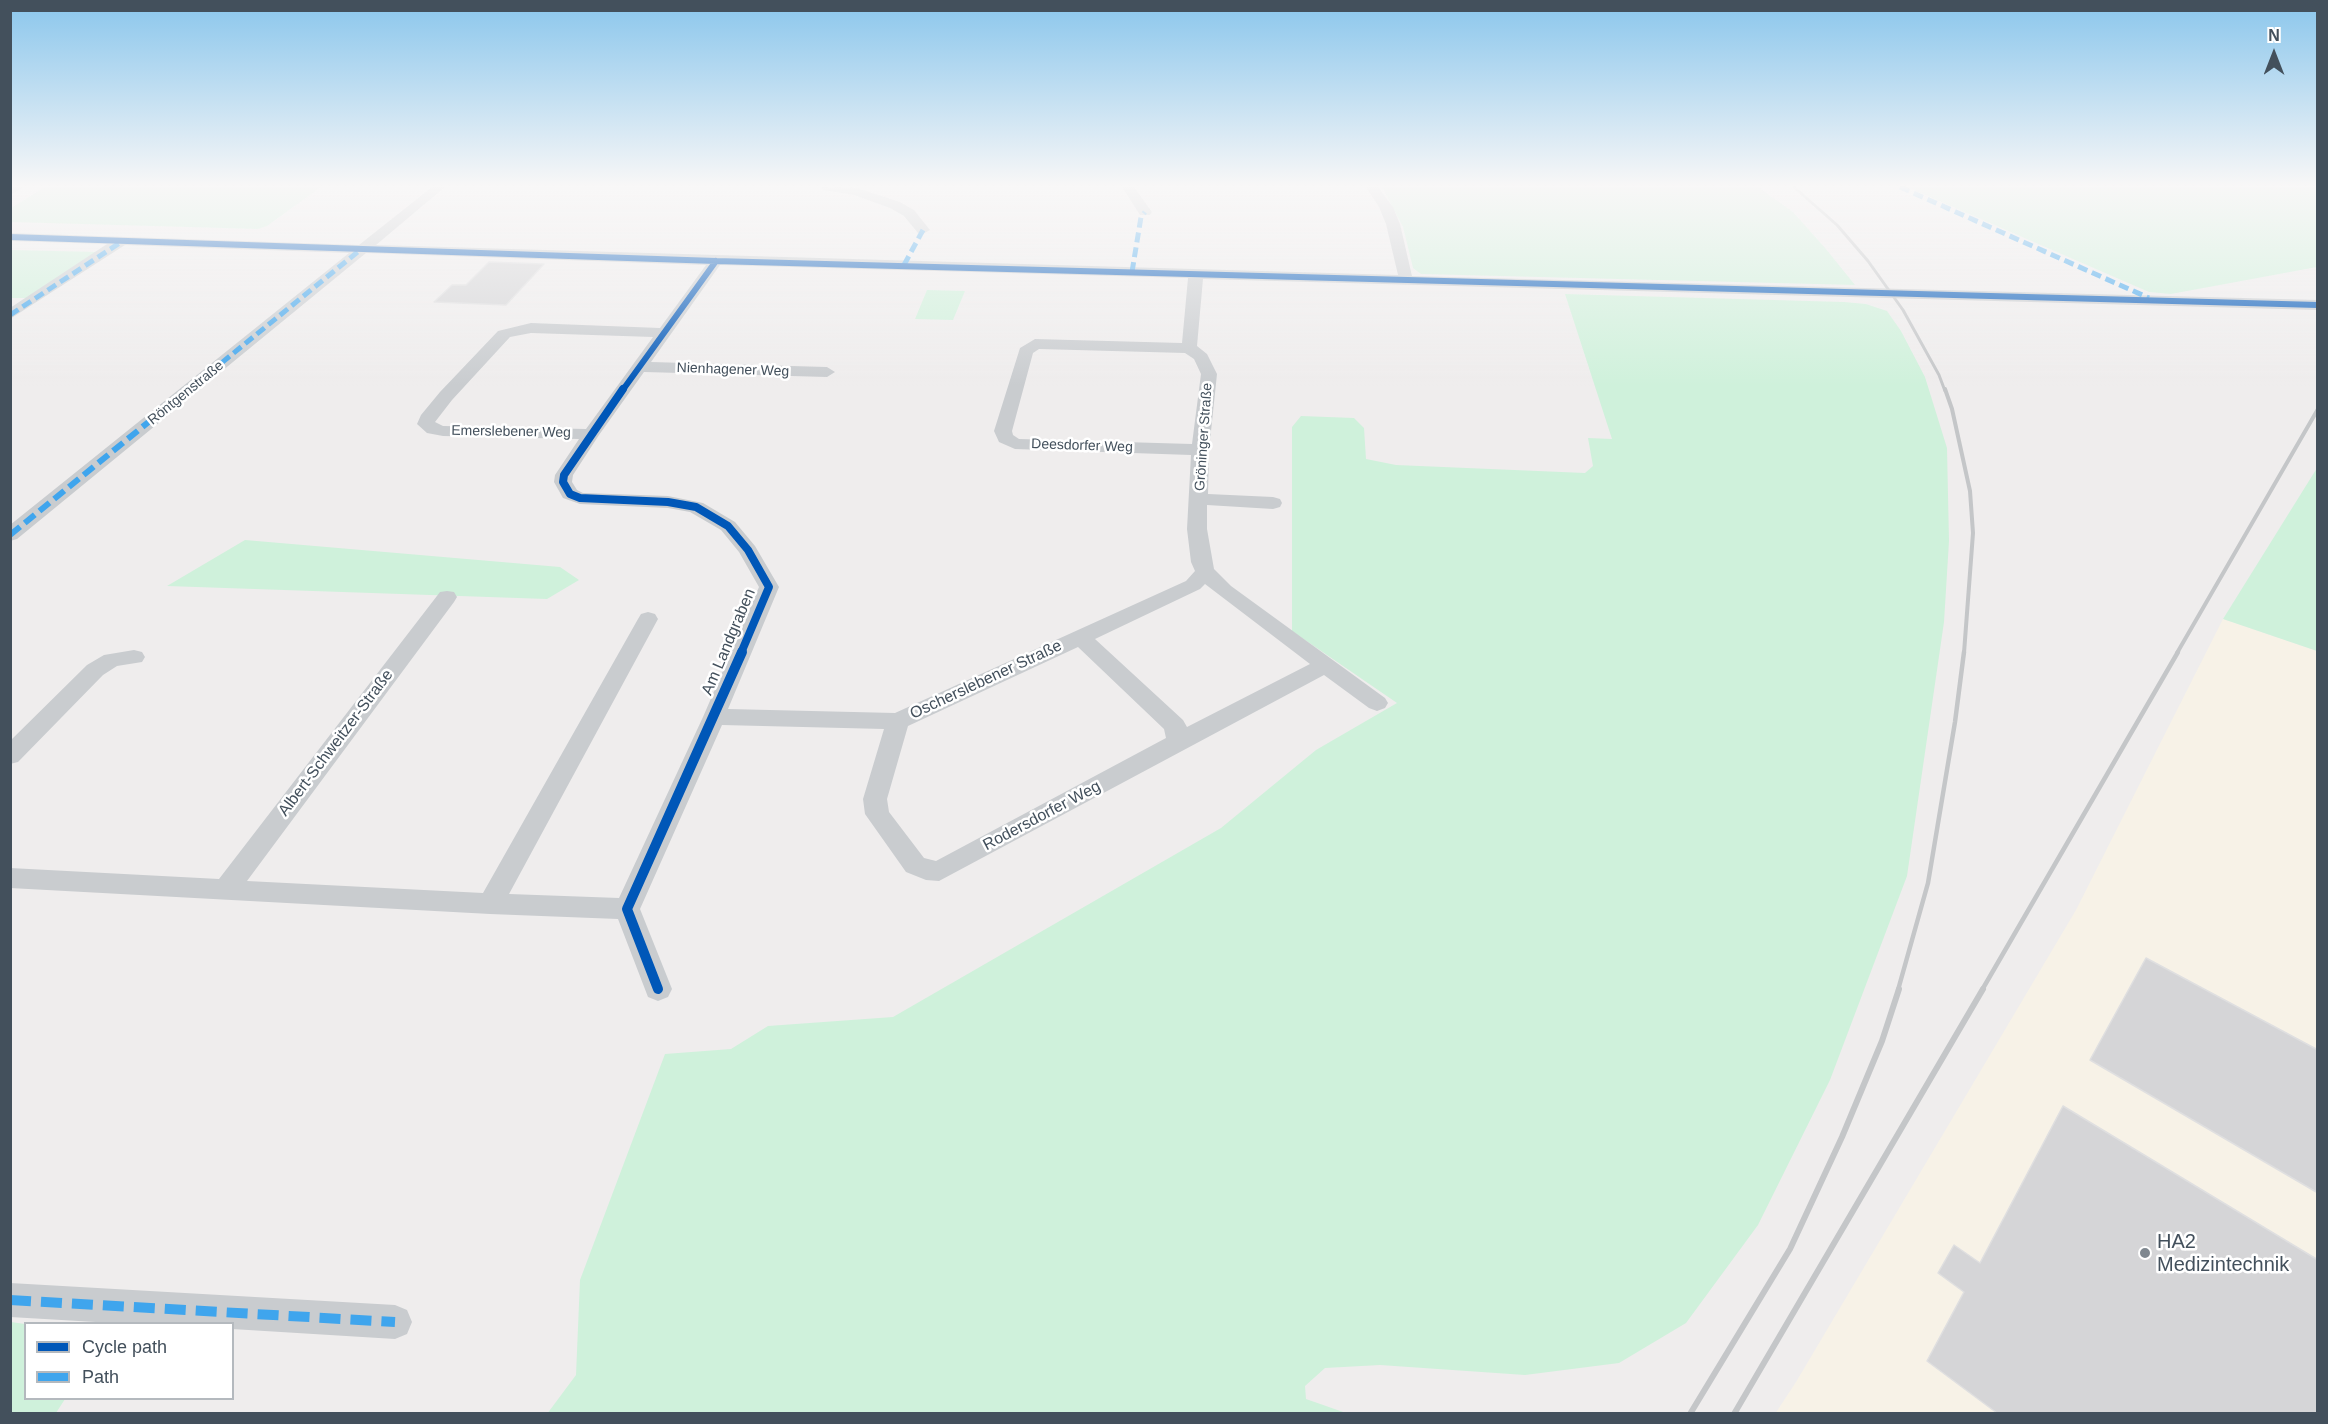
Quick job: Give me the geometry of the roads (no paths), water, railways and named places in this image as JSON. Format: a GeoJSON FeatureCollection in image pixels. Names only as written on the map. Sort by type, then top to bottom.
{"type":"FeatureCollection","features":[{"type":"Feature","properties":{"kind":"street"},"geometry":{"type":"LineString","coordinates":[[10,315],[103,253]]}},
{"type":"Feature","properties":{"kind":"street","name":"Röntgenstraße"},"geometry":{"type":"LineString","coordinates":[[10,535],[356,253]]}},
{"type":"Feature","properties":{"kind":"street"},"geometry":{"type":"LineString","coordinates":[[472,253],[1406,280],[1891,291],[2318,305]]}},
{"type":"Feature","properties":{"kind":"street"},"geometry":{"type":"LineString","coordinates":[[1400,253],[1406,280]]}},
{"type":"Feature","properties":{"kind":"street","name":"Am Landgraben"},"geometry":{"type":"LineString","coordinates":[[627,909],[714,717],[769,587],[748,550],[728,526],[696,507],[668,502],[595,500],[570,494],[563,482],[564,476],[591,434],[716,261]]}},
{"type":"Feature","properties":{"kind":"street"},"geometry":{"type":"LineString","coordinates":[[1189,348],[1196,274]]}},
{"type":"Feature","properties":{"kind":"street","name":"Emerslebener Weg"},"geometry":{"type":"LineString","coordinates":[[591,434],[443,431],[433,429],[426,424],[427,419],[446,396],[504,334],[531,328],[664,333]]}},
{"type":"Feature","properties":{"kind":"street","name":"Deesdorfer Weg"},"geometry":{"type":"LineString","coordinates":[[1189,348],[1035,344],[1026,351],[1003,431],[1005,438],[1015,444],[1200,450]]}},
{"type":"Feature","properties":{"kind":"street","name":"Gröninger Straße"},"geometry":{"type":"LineString","coordinates":[[1189,348],[1201,357],[1209,374],[1200,450],[1200,499],[1197,528],[1201,562],[1205,572]]}},
{"type":"Feature","properties":{"kind":"street","name":"Nienhagener Weg"},"geometry":{"type":"LineString","coordinates":[[639,367],[827,372]]}},
{"type":"Feature","properties":{"kind":"street","name":"Gröninger Straße"},"geometry":{"type":"LineString","coordinates":[[1200,499],[1273,503]]}},
{"type":"Feature","properties":{"kind":"street"},"geometry":{"type":"LineString","coordinates":[[1205,572],[1224,590],[1377,703]]}},
{"type":"Feature","properties":{"kind":"street","name":"Oscherslebener Straße"},"geometry":{"type":"LineString","coordinates":[[714,717],[898,721],[1193,585],[1205,572]]}},
{"type":"Feature","properties":{"kind":"street","name":"Albert-Schweitzer-Straße"},"geometry":{"type":"LineString","coordinates":[[226,889],[447,597]]}},
{"type":"Feature","properties":{"kind":"street"},"geometry":{"type":"LineString","coordinates":[[490,904],[648,619]]}},
{"type":"Feature","properties":{"kind":"street"},"geometry":{"type":"LineString","coordinates":[[1080,637],[1175,726],[1178,742],[1325,665]]}},
{"type":"Feature","properties":{"kind":"street"},"geometry":{"type":"LineString","coordinates":[[10,756],[95,670],[112,660],[134,657]]}},
{"type":"Feature","properties":{"kind":"street","name":"Rodersdorfer Weg"},"geometry":{"type":"LineString","coordinates":[[898,721],[875,799],[877,814],[915,865],[926,870],[939,871],[1178,742]]}},
{"type":"Feature","properties":{"kind":"street"},"geometry":{"type":"LineString","coordinates":[[10,878],[490,904],[627,909],[658,989]]}},
{"type":"Feature","properties":{"kind":"street"},"geometry":{"type":"LineString","coordinates":[[10,1300],[394,1322]]}},
{"type":"Feature","properties":{"kind":"railway"},"geometry":{"type":"LineString","coordinates":[[1862,253],[1903,310],[1939,375],[1945,391]]}},
{"type":"Feature","properties":{"kind":"railway"},"geometry":{"type":"LineString","coordinates":[[1945,389],[1952,409],[1970,491],[1973,533],[1964,653]]}},
{"type":"Feature","properties":{"kind":"railway"},"geometry":{"type":"LineString","coordinates":[[2177,653],[2318,409]]}},
{"type":"Feature","properties":{"kind":"railway"},"geometry":{"type":"LineString","coordinates":[[1898,990],[1928,883],[1955,722],[1964,652]]}},
{"type":"Feature","properties":{"kind":"railway"},"geometry":{"type":"LineString","coordinates":[[1982,990],[2178,652]]}},
{"type":"Feature","properties":{"kind":"railway"},"geometry":{"type":"LineString","coordinates":[[1690,1414],[1790,1249],[1842,1137],[1882,1041],[1899,989]]}},
{"type":"Feature","properties":{"kind":"railway"},"geometry":{"type":"LineString","coordinates":[[1734,1414],[1983,989]]}},
{"type":"Feature","properties":{"kind":"place","name":"HA2 Medizintechnik"},"geometry":{"type":"Point","coordinates":[2145,1253]}}]}
